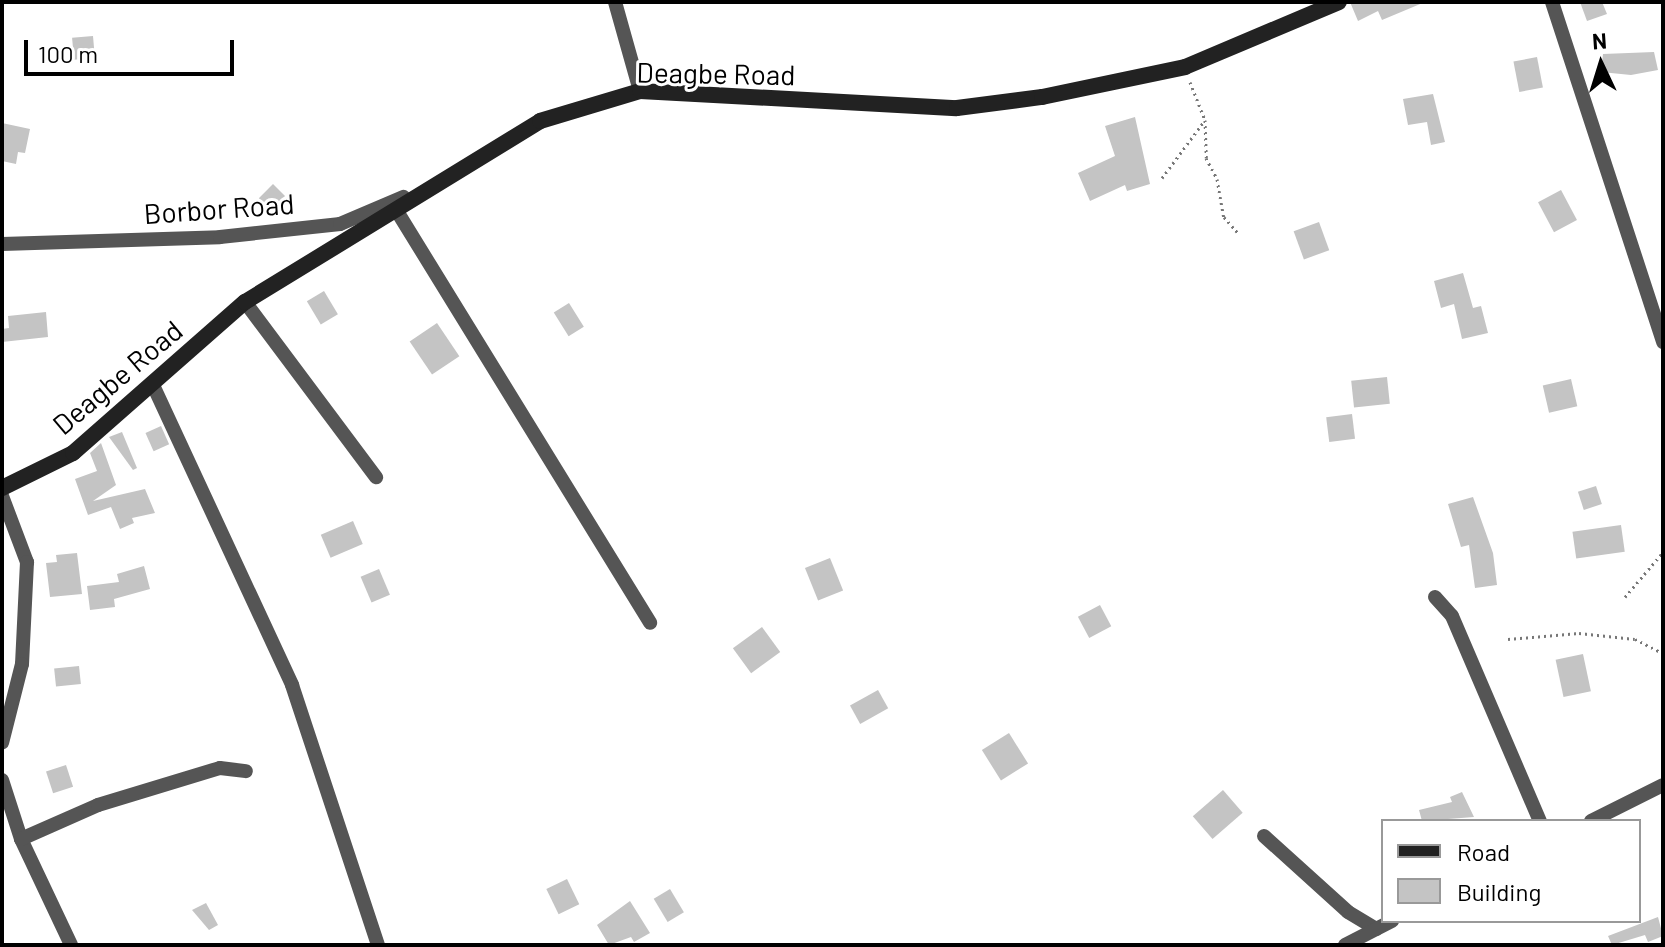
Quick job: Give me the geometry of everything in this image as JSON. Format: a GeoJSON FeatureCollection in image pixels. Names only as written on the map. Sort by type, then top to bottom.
{"type":"FeatureCollection","features":[{"type":"Feature","properties":{"kind":"street"},"geometry":{"type":"LineString","coordinates":[[615,2],[640,91]]}},
{"type":"Feature","properties":{"kind":"street","name":"Deagbe Road"},"geometry":{"type":"LineString","coordinates":[[2,488],[73,453],[245,302],[432,184],[540,121],[640,91],[957,108],[1042,97],[1185,67],[1339,2]]}},
{"type":"Feature","properties":{"kind":"street"},"geometry":{"type":"LineString","coordinates":[[1552,2],[1663,342]]}},
{"type":"Feature","properties":{"kind":"street","name":"Borbor Road"},"geometry":{"type":"LineString","coordinates":[[2,244],[220,237],[340,224],[432,184]]}},
{"type":"Feature","properties":{"kind":"street"},"geometry":{"type":"LineString","coordinates":[[395,208],[650,623]]}},
{"type":"Feature","properties":{"kind":"street"},"geometry":{"type":"LineString","coordinates":[[245,302],[376,477]]}},
{"type":"Feature","properties":{"kind":"street"},"geometry":{"type":"LineString","coordinates":[[152,383],[292,685],[378,945]]}},
{"type":"Feature","properties":{"kind":"street"},"geometry":{"type":"LineString","coordinates":[[2,496],[27,562],[22,664],[2,743]]}},
{"type":"Feature","properties":{"kind":"street"},"geometry":{"type":"LineString","coordinates":[[1435,597],[1452,616],[1539,819]]}},
{"type":"Feature","properties":{"kind":"street"},"geometry":{"type":"LineString","coordinates":[[21,839],[98,805],[220,768],[246,771]]}},
{"type":"Feature","properties":{"kind":"street"},"geometry":{"type":"LineString","coordinates":[[2,780],[21,839],[71,945]]}},
{"type":"Feature","properties":{"kind":"street"},"geometry":{"type":"LineString","coordinates":[[1595,819],[1663,785]]}},
{"type":"Feature","properties":{"kind":"street"},"geometry":{"type":"LineString","coordinates":[[1264,836],[1348,912],[1376,929]]}},
{"type":"Feature","properties":{"kind":"street"},"geometry":{"type":"LineString","coordinates":[[1345,945],[1388,923]]}},
{"type":"Feature","properties":{"kind":"path"},"geometry":{"type":"LineString","coordinates":[[1185,67],[1205,120],[1206,158],[1217,179],[1224,217],[1238,233]]}},
{"type":"Feature","properties":{"kind":"path"},"geometry":{"type":"LineString","coordinates":[[1162,178],[1205,120]]}},
{"type":"Feature","properties":{"kind":"path"},"geometry":{"type":"LineString","coordinates":[[1625,597],[1663,552]]}},
{"type":"Feature","properties":{"kind":"path"},"geometry":{"type":"LineString","coordinates":[[1508,639],[1579,633],[1635,639],[1663,653]]}},
{"type":"Feature","properties":{"kind":"building"},"geometry":{"type":"Polygon","coordinates":[[[1350,2],[1425,2],[1382,20],[1378,11],[1358,21],[1350,2]]]}},
{"type":"Feature","properties":{"kind":"building"},"geometry":{"type":"Polygon","coordinates":[[[1580,2],[1602,2],[1607,14],[1587,21],[1580,2]]]}},
{"type":"Feature","properties":{"kind":"building"},"geometry":{"type":"Polygon","coordinates":[[[93,36],[95,58],[74,60],[72,38],[93,36]]]}},
{"type":"Feature","properties":{"kind":"building"},"geometry":{"type":"Polygon","coordinates":[[[1654,52],[1658,70],[1631,75],[1601,72],[1603,54],[1654,52]]]}},
{"type":"Feature","properties":{"kind":"building"},"geometry":{"type":"Polygon","coordinates":[[[1537,57],[1543,87],[1519,92],[1513,62],[1537,57]]]}},
{"type":"Feature","properties":{"kind":"building"},"geometry":{"type":"Polygon","coordinates":[[[1433,94],[1445,142],[1431,145],[1427,122],[1408,125],[1403,99],[1433,94]]]}},
{"type":"Feature","properties":{"kind":"building"},"geometry":{"type":"Polygon","coordinates":[[[1135,117],[1150,184],[1127,191],[1125,185],[1090,201],[1078,173],[1115,156],[1105,126],[1135,117]]]}},
{"type":"Feature","properties":{"kind":"building"},"geometry":{"type":"Polygon","coordinates":[[[2,123],[30,129],[25,153],[18,152],[16,164],[2,161],[2,123]]]}},
{"type":"Feature","properties":{"kind":"building"},"geometry":{"type":"Polygon","coordinates":[[[273,184],[285,196],[271,210],[259,198],[273,184]]]}},
{"type":"Feature","properties":{"kind":"building"},"geometry":{"type":"Polygon","coordinates":[[[1561,190],[1577,220],[1554,232],[1538,202],[1561,190]]]}},
{"type":"Feature","properties":{"kind":"building"},"geometry":{"type":"Polygon","coordinates":[[[1319,222],[1329,250],[1304,259],[1294,231],[1319,222]]]}},
{"type":"Feature","properties":{"kind":"building"},"geometry":{"type":"Polygon","coordinates":[[[1463,273],[1473,308],[1481,306],[1488,333],[1462,339],[1454,304],[1441,308],[1434,281],[1463,273]]]}},
{"type":"Feature","properties":{"kind":"building"},"geometry":{"type":"Polygon","coordinates":[[[324,291],[338,314],[321,324],[307,301],[324,291]]]}},
{"type":"Feature","properties":{"kind":"building"},"geometry":{"type":"Polygon","coordinates":[[[569,303],[584,327],[569,336],[554,313],[569,303]]]}},
{"type":"Feature","properties":{"kind":"building"},"geometry":{"type":"Polygon","coordinates":[[[46,312],[48,337],[2,342],[2,329],[9,328],[8,316],[46,312]]]}},
{"type":"Feature","properties":{"kind":"building"},"geometry":{"type":"Polygon","coordinates":[[[437,323],[459,356],[432,375],[410,341],[437,323]]]}},
{"type":"Feature","properties":{"kind":"building"},"geometry":{"type":"Polygon","coordinates":[[[1387,377],[1390,404],[1354,408],[1351,381],[1387,377]]]}},
{"type":"Feature","properties":{"kind":"building"},"geometry":{"type":"Polygon","coordinates":[[[1571,379],[1577,406],[1549,413],[1543,386],[1571,379]]]}},
{"type":"Feature","properties":{"kind":"building"},"geometry":{"type":"Polygon","coordinates":[[[1352,414],[1355,439],[1329,442],[1326,417],[1352,414]]]}},
{"type":"Feature","properties":{"kind":"building"},"geometry":{"type":"Polygon","coordinates":[[[161,426],[169,444],[154,451],[145,433],[161,426]]]}},
{"type":"Feature","properties":{"kind":"building"},"geometry":{"type":"Polygon","coordinates":[[[122,432],[137,468],[133,470],[109,437],[122,432]]]}},
{"type":"Feature","properties":{"kind":"building"},"geometry":{"type":"Polygon","coordinates":[[[101,443],[116,485],[93,501],[145,489],[155,513],[132,518],[134,523],[120,529],[111,507],[88,515],[75,479],[97,471],[90,453],[101,443]]]}},
{"type":"Feature","properties":{"kind":"building"},"geometry":{"type":"Polygon","coordinates":[[[1596,486],[1602,504],[1584,510],[1578,492],[1596,486]]]}},
{"type":"Feature","properties":{"kind":"building"},"geometry":{"type":"Polygon","coordinates":[[[1473,497],[1493,553],[1497,585],[1475,588],[1469,545],[1461,547],[1448,504],[1473,497]]]}},
{"type":"Feature","properties":{"kind":"building"},"geometry":{"type":"Polygon","coordinates":[[[353,521],[363,544],[331,558],[321,535],[353,521]]]}},
{"type":"Feature","properties":{"kind":"building"},"geometry":{"type":"Polygon","coordinates":[[[1621,525],[1625,552],[1576,559],[1572,532],[1621,525]]]}},
{"type":"Feature","properties":{"kind":"building"},"geometry":{"type":"Polygon","coordinates":[[[77,553],[82,594],[50,597],[46,563],[57,562],[56,555],[77,553]]]}},
{"type":"Feature","properties":{"kind":"building"},"geometry":{"type":"Polygon","coordinates":[[[830,558],[843,590],[818,601],[805,568],[830,558]]]}},
{"type":"Feature","properties":{"kind":"building"},"geometry":{"type":"Polygon","coordinates":[[[144,566],[150,589],[114,599],[115,607],[90,610],[87,586],[119,582],[117,574],[144,566]]]}},
{"type":"Feature","properties":{"kind":"building"},"geometry":{"type":"Polygon","coordinates":[[[379,569],[390,595],[372,603],[361,577],[379,569]]]}},
{"type":"Feature","properties":{"kind":"building"},"geometry":{"type":"Polygon","coordinates":[[[1100,605],[1111,626],[1089,638],[1078,617],[1100,605]]]}},
{"type":"Feature","properties":{"kind":"building"},"geometry":{"type":"Polygon","coordinates":[[[762,627],[780,652],[751,673],[733,648],[762,627]]]}},
{"type":"Feature","properties":{"kind":"building"},"geometry":{"type":"Polygon","coordinates":[[[1583,654],[1591,691],[1564,697],[1556,660],[1583,654]]]}},
{"type":"Feature","properties":{"kind":"building"},"geometry":{"type":"Polygon","coordinates":[[[79,666],[81,684],[56,687],[54,669],[79,666]]]}},
{"type":"Feature","properties":{"kind":"building"},"geometry":{"type":"Polygon","coordinates":[[[878,690],[888,708],[860,724],[850,706],[878,690]]]}},
{"type":"Feature","properties":{"kind":"building"},"geometry":{"type":"Polygon","coordinates":[[[1009,733],[1028,764],[1001,780],[982,750],[1009,733]]]}},
{"type":"Feature","properties":{"kind":"building"},"geometry":{"type":"Polygon","coordinates":[[[66,765],[73,787],[53,793],[46,771],[66,765]]]}},
{"type":"Feature","properties":{"kind":"building"},"geometry":{"type":"Polygon","coordinates":[[[1223,790],[1243,813],[1212,839],[1193,816],[1223,790]]]}},
{"type":"Feature","properties":{"kind":"building"},"geometry":{"type":"Polygon","coordinates":[[[1462,792],[1474,817],[1421,819],[1419,810],[1452,802],[1450,797],[1462,792]]]}},
{"type":"Feature","properties":{"kind":"building"},"geometry":{"type":"Polygon","coordinates":[[[567,879],[579,904],[559,914],[546,889],[567,879]]]}},
{"type":"Feature","properties":{"kind":"building"},"geometry":{"type":"Polygon","coordinates":[[[670,889],[684,912],[668,922],[654,899],[670,889]]]}},
{"type":"Feature","properties":{"kind":"building"},"geometry":{"type":"Polygon","coordinates":[[[630,901],[650,933],[634,942],[631,937],[609,945],[597,925],[630,901]]]}},
{"type":"Feature","properties":{"kind":"building"},"geometry":{"type":"Polygon","coordinates":[[[206,903],[218,925],[209,930],[192,910],[206,903]]]}},
{"type":"Feature","properties":{"kind":"building"},"geometry":{"type":"Polygon","coordinates":[[[1658,917],[1663,936],[1648,942],[1645,935],[1612,945],[1608,936],[1658,917]]]}}]}
